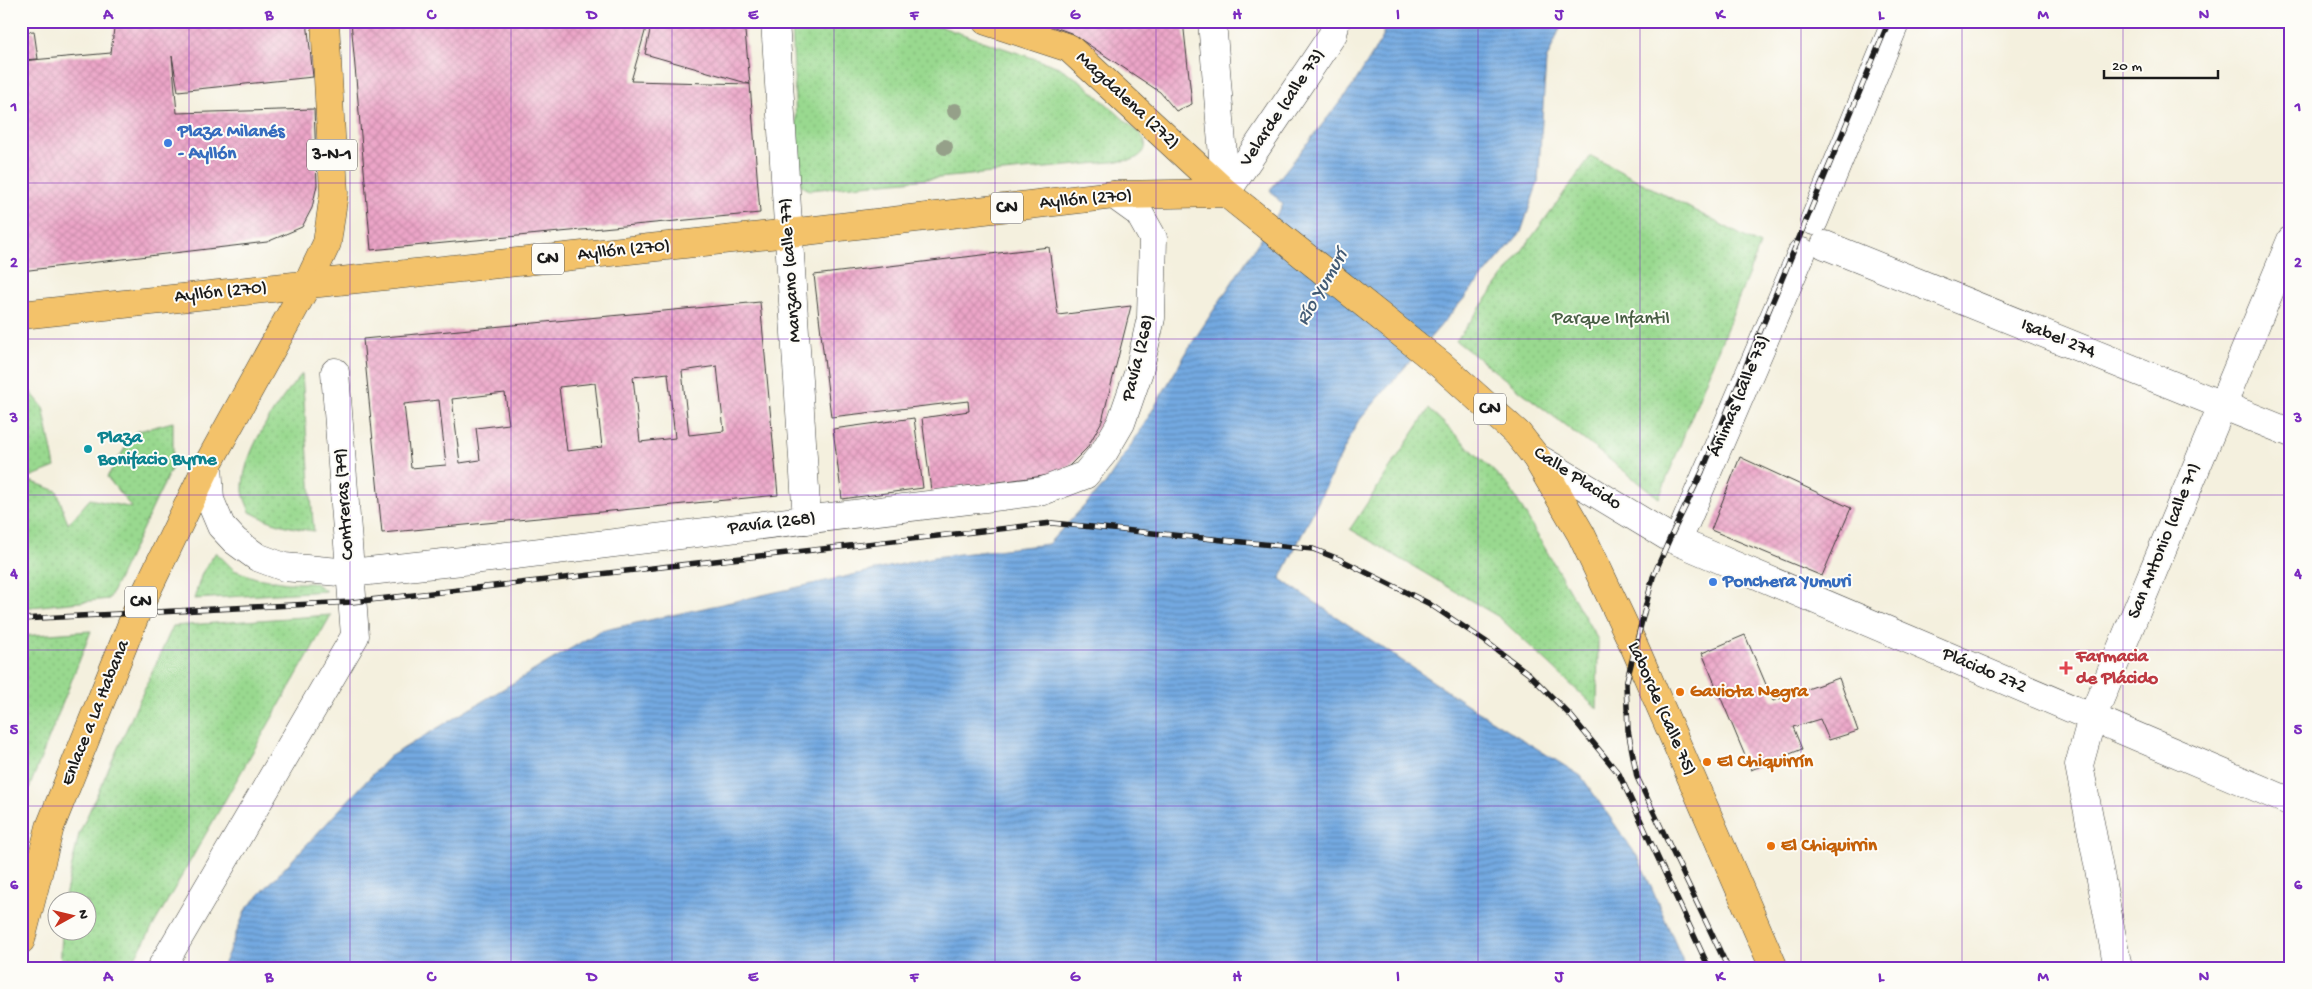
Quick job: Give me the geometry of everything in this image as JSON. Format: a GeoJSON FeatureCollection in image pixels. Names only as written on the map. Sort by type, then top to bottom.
{"type":"FeatureCollection","features":[{"type":"Feature","properties":{"kind":"main road","name":"3-N-1"},"geometry":{"type":"LineString","coordinates":[[308,283],[328,243],[334,193],[325,21]]}},
{"type":"Feature","properties":{"kind":"main road","name":"Magdalena (272)"},"geometry":{"type":"LineString","coordinates":[[986,21],[1069,48],[1236,200]]}},
{"type":"Feature","properties":{"kind":"main road","name":"Ayllón (270)"},"geometry":{"type":"LineString","coordinates":[[21,315],[308,283],[788,234],[1114,196],[1236,200]]}},
{"type":"Feature","properties":{"kind":"main road","name":"Calle Placido"},"geometry":{"type":"LineString","coordinates":[[1236,200],[1441,365],[1518,434],[1536,457]]}},
{"type":"Feature","properties":{"kind":"main road","name":"Enlace a La Habana"},"geometry":{"type":"LineString","coordinates":[[21,940],[50,827],[137,611],[208,464],[308,283]]}},
{"type":"Feature","properties":{"kind":"main road","name":"Laborde (Calle 75)"},"geometry":{"type":"LineString","coordinates":[[1536,457],[1581,534],[1635,648],[1774,968]]}},
{"type":"Feature","properties":{"kind":"street","name":"Manzano (calle 77)"},"geometry":{"type":"LineString","coordinates":[[775,21],[807,520]]}},
{"type":"Feature","properties":{"kind":"street"},"geometry":{"type":"LineString","coordinates":[[1212,21],[1236,200]]}},
{"type":"Feature","properties":{"kind":"street","name":"Velarde (calle 73)"},"geometry":{"type":"LineString","coordinates":[[1236,200],[1333,34],[1336,21]]}},
{"type":"Feature","properties":{"kind":"street","name":"Ánimas (calle 73)"},"geometry":{"type":"LineString","coordinates":[[1678,540],[1814,239],[1896,21]]}},
{"type":"Feature","properties":{"kind":"street","name":"Pavía (268)"},"geometry":{"type":"LineString","coordinates":[[208,464],[210,500],[221,526],[235,541],[257,557],[284,567],[350,573],[1043,491],[1085,475],[1104,452],[1122,423],[1139,371],[1151,318],[1154,238],[1139,213],[1114,196]]}},
{"type":"Feature","properties":{"kind":"street","name":"Isabel 274"},"geometry":{"type":"LineString","coordinates":[[1814,239],[2291,433]]}},
{"type":"Feature","properties":{"kind":"street","name":"San Antonio (calle 71)"},"geometry":{"type":"LineString","coordinates":[[2118,968],[2079,765],[2092,718],[2291,240]]}},
{"type":"Feature","properties":{"kind":"street","name":"Contreras (79)"},"geometry":{"type":"LineString","coordinates":[[161,968],[355,636],[335,372]]}},
{"type":"Feature","properties":{"kind":"street","name":"Calle Placido"},"geometry":{"type":"LineString","coordinates":[[1536,457],[1670,538],[1678,540]]}},
{"type":"Feature","properties":{"kind":"street","name":"Plácido 272"},"geometry":{"type":"LineString","coordinates":[[1678,540],[2291,802]]}},
{"type":"Feature","properties":{"kind":"green space"},"geometry":{"type":"Polygon","coordinates":[[[792,21],[924,21],[1059,67],[1082,82],[1140,134],[1145,142],[1145,149],[1132,160],[809,190],[801,185],[798,176],[792,21]]]}},
{"type":"Feature","properties":{"kind":"green space","name":"Parque Infantil"},"geometry":{"type":"Polygon","coordinates":[[[1591,156],[1760,245],[1659,498],[1456,341],[1591,156]]]}},
{"type":"Feature","properties":{"kind":"green space"},"geometry":{"type":"Polygon","coordinates":[[[302,374],[314,531],[281,524],[250,512],[243,490],[248,460],[263,428],[302,374]]]}},
{"type":"Feature","properties":{"kind":"green space","name":"Plaza Bonifacio Byrne"},"geometry":{"type":"Polygon","coordinates":[[[29,390],[43,407],[55,467],[25,479],[57,491],[68,524],[90,499],[132,508],[107,477],[135,432],[173,422],[173,465],[109,599],[21,608],[21,391],[29,390]]]}},
{"type":"Feature","properties":{"kind":"green space"},"geometry":{"type":"Polygon","coordinates":[[[1429,409],[1509,486],[1598,640],[1597,709],[1499,617],[1350,529],[1429,409]]]}},
{"type":"Feature","properties":{"kind":"green space"},"geometry":{"type":"Polygon","coordinates":[[[216,552],[234,570],[256,578],[287,583],[315,583],[326,591],[194,599],[202,573],[216,552]]]}},
{"type":"Feature","properties":{"kind":"green space"},"geometry":{"type":"Polygon","coordinates":[[[331,615],[129,968],[60,968],[61,942],[98,942],[98,892],[66,892],[79,834],[173,626],[331,615]]]}},
{"type":"Feature","properties":{"kind":"green space"},"geometry":{"type":"Polygon","coordinates":[[[91,631],[28,791],[21,741],[21,636],[91,631]]]}},
{"type":"Feature","properties":{"kind":"water","name":"Río Yumurí"},"geometry":{"type":"Polygon","coordinates":[[[1384,21],[1563,21],[1546,61],[1538,182],[1521,232],[1357,423],[1280,579],[1477,711],[1581,776],[1639,859],[1686,968],[222,968],[246,909],[389,757],[600,631],[934,557],[1048,544],[1106,483],[1139,433],[1192,343],[1283,205],[1270,190],[1352,87],[1383,37],[1384,21]]]}},
{"type":"Feature","properties":{"kind":"building","name":"Plaza Milanés - Ayllón"},"geometry":{"type":"Polygon","coordinates":[[[179,21],[307,21],[313,77],[178,91],[172,56],[177,113],[314,109],[317,185],[312,208],[302,227],[267,242],[21,271],[21,61],[111,53],[114,28],[179,21]]]}},
{"type":"Feature","properties":{"kind":"building"},"geometry":{"type":"Polygon","coordinates":[[[351,21],[648,21],[631,81],[750,84],[760,213],[371,250],[351,21]]]}},
{"type":"Feature","properties":{"kind":"building"},"geometry":{"type":"Polygon","coordinates":[[[652,21],[744,21],[750,84],[645,54],[652,21]]]}},
{"type":"Feature","properties":{"kind":"building"},"geometry":{"type":"Polygon","coordinates":[[[1038,21],[1183,21],[1192,104],[1176,111],[1160,92],[1071,33],[1038,21]]]}},
{"type":"Feature","properties":{"kind":"building"},"geometry":{"type":"Polygon","coordinates":[[[34,31],[38,59],[21,60],[21,32],[34,31]]]}},
{"type":"Feature","properties":{"kind":"building"},"geometry":{"type":"Polygon","coordinates":[[[1049,247],[1058,315],[1131,306],[1102,421],[1087,448],[1069,466],[1051,475],[931,491],[922,418],[969,411],[968,401],[831,417],[814,275],[1049,247]]]}},
{"type":"Feature","properties":{"kind":"building"},"geometry":{"type":"Polygon","coordinates":[[[760,302],[778,495],[382,533],[363,339],[760,302]],[[717,366],[682,371],[689,435],[724,431],[717,366]],[[668,373],[633,377],[640,442],[675,438],[668,373]],[[595,383],[559,387],[567,451],[602,447],[595,383]],[[505,393],[452,399],[460,463],[480,460],[476,428],[509,424],[505,393]],[[439,400],[404,404],[411,468],[446,465],[439,400]]]}},
{"type":"Feature","properties":{"kind":"building"},"geometry":{"type":"Polygon","coordinates":[[[914,418],[923,488],[842,499],[833,429],[914,418]]]}},
{"type":"Feature","properties":{"kind":"building"},"geometry":{"type":"Polygon","coordinates":[[[1740,457],[1851,508],[1822,576],[1711,530],[1740,457]]]}},
{"type":"Feature","properties":{"kind":"building"},"geometry":{"type":"Polygon","coordinates":[[[1745,635],[1773,701],[1839,678],[1858,731],[1829,740],[1820,719],[1793,727],[1802,749],[1751,770],[1702,653],[1745,635]]]}},
{"type":"Feature","properties":{"kind":"railway"},"geometry":{"type":"LineString","coordinates":[[1728,968],[1637,777],[1628,730],[1626,684],[1653,577],[1702,472],[1889,21]]}},
{"type":"Feature","properties":{"kind":"railway"},"geometry":{"type":"LineString","coordinates":[[21,619],[352,602],[1052,523],[1313,549],[1339,559],[1428,603],[1485,641],[1529,674],[1571,716],[1619,774],[1709,968]]}},
{"type":"Feature","properties":{"kind":"place","name":"Plaza Milanés - Ayllón"},"geometry":{"type":"Point","coordinates":[168,143]}},
{"type":"Feature","properties":{"kind":"place","name":"Plaza Bonifacio Byrne"},"geometry":{"type":"Point","coordinates":[88,449]}},
{"type":"Feature","properties":{"kind":"place","name":"Ponchera Yumuri"},"geometry":{"type":"Point","coordinates":[1713,582]}},
{"type":"Feature","properties":{"kind":"place","name":"Farmacia de Plácido"},"geometry":{"type":"Point","coordinates":[2066,668]}},
{"type":"Feature","properties":{"kind":"place","name":"Gaviota Negra"},"geometry":{"type":"Point","coordinates":[1680,692]}},
{"type":"Feature","properties":{"kind":"place","name":"El Chiquirrín"},"geometry":{"type":"Point","coordinates":[1707,762]}},
{"type":"Feature","properties":{"kind":"place","name":"El Chiquirrin"},"geometry":{"type":"Point","coordinates":[1771,846]}}]}
